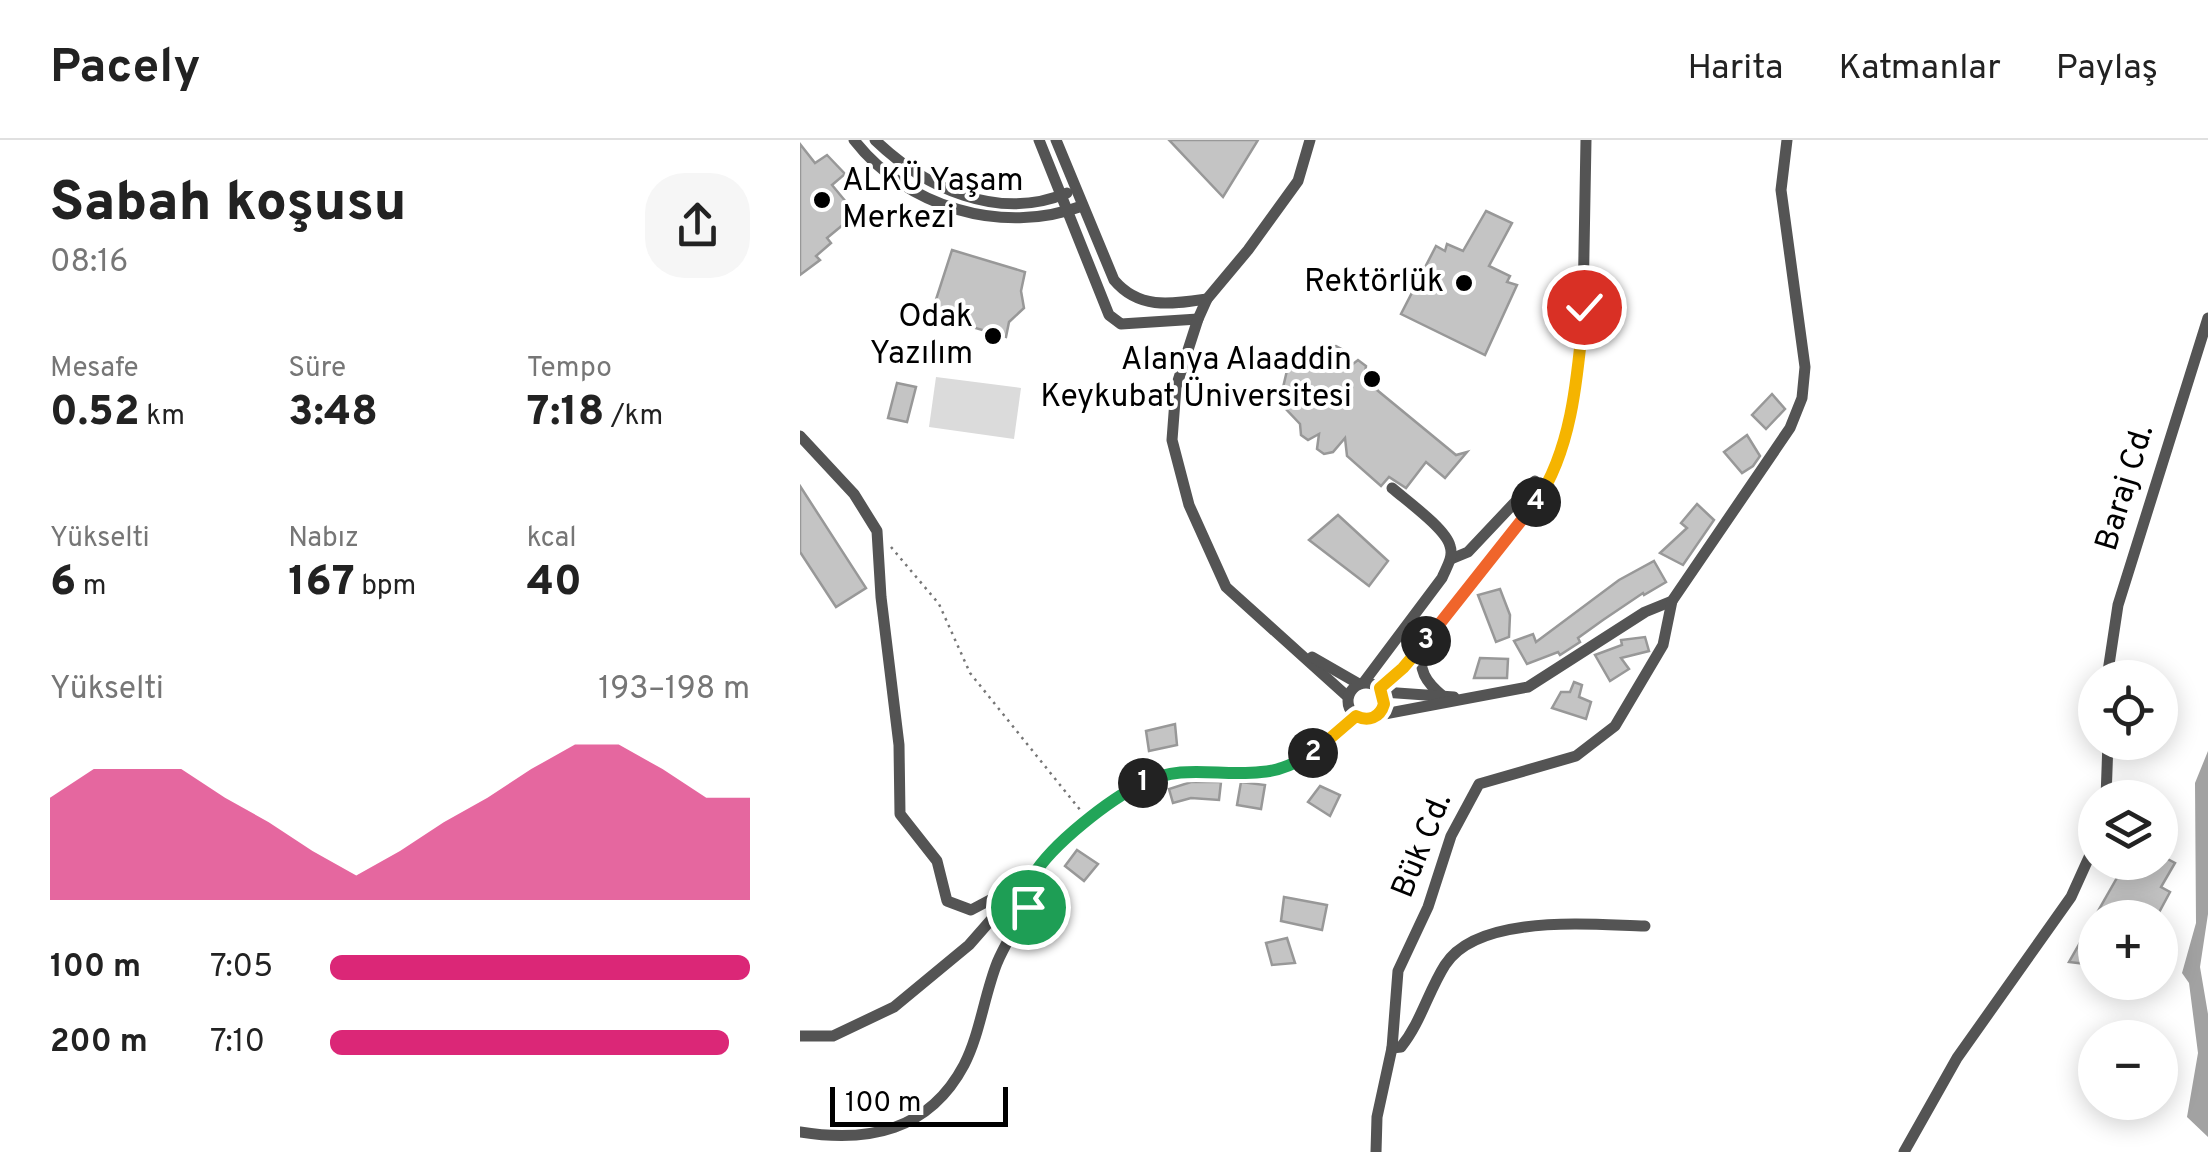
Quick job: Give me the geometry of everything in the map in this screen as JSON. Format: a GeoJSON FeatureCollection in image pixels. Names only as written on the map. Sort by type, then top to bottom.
{"type":"FeatureCollection","features":[{"type":"Feature","properties":{"kind":"street"},"geometry":{"type":"LineString","coordinates":[[854,140],[893,178],[931,200],[1001,218],[1042,217],[1082,206]]}},
{"type":"Feature","properties":{"kind":"street"},"geometry":{"type":"LineString","coordinates":[[874,140],[911,171],[949,192],[1004,202],[1045,202],[1076,189]]}},
{"type":"Feature","properties":{"kind":"street"},"geometry":{"type":"LineString","coordinates":[[1039,140],[1112,319],[1122,324],[1198,318]]}},
{"type":"Feature","properties":{"kind":"street"},"geometry":{"type":"LineString","coordinates":[[1056,140],[1114,280],[1124,292],[1153,304],[1207,299]]}},
{"type":"Feature","properties":{"kind":"street"},"geometry":{"type":"LineString","coordinates":[[1310,140],[1298,181],[1207,299],[1198,318],[1176,387],[1172,440],[1188,505],[1226,587],[1348,697],[1349,708],[1356,716],[1367,720],[1528,687],[1645,612],[1672,600],[1790,428],[1802,398],[1805,367],[1781,190],[1787,140]]}},
{"type":"Feature","properties":{"kind":"street"},"geometry":{"type":"LineString","coordinates":[[1348,697],[1395,675],[1513,534],[1548,484],[1561,452],[1579,361],[1584,307],[1586,140]]}},
{"type":"Feature","properties":{"kind":"street","name":"Baraj Cd."},"geometry":{"type":"LineString","coordinates":[[2110,660],[2118,605],[2208,318]]}},
{"type":"Feature","properties":{"kind":"street"},"geometry":{"type":"LineString","coordinates":[[800,436],[854,494],[877,531],[899,744],[900,814],[937,861],[947,901],[971,910],[1030,879]]}},
{"type":"Feature","properties":{"kind":"street"},"geometry":{"type":"LineString","coordinates":[[1451,558],[1468,552],[1535,481]]}},
{"type":"Feature","properties":{"kind":"street"},"geometry":{"type":"LineString","coordinates":[[1372,686],[1451,558],[1450,544],[1392,488]]}},
{"type":"Feature","properties":{"kind":"street","name":"Bük Cd."},"geometry":{"type":"LineString","coordinates":[[1376,1152],[1377,1117],[1392,1048],[1398,971],[1428,907],[1451,836],[1479,784],[1576,756],[1615,726],[1663,645],[1672,600]]}},
{"type":"Feature","properties":{"kind":"street"},"geometry":{"type":"LineString","coordinates":[[1422,646],[1422,674],[1429,686],[1444,697]]}},
{"type":"Feature","properties":{"kind":"street"},"geometry":{"type":"LineString","coordinates":[[1295,648],[1372,686],[1473,698]]}},
{"type":"Feature","properties":{"kind":"street"},"geometry":{"type":"LineString","coordinates":[[1372,686],[1384,704],[1378,715]]}},
{"type":"Feature","properties":{"kind":"street"},"geometry":{"type":"LineString","coordinates":[[800,1036],[833,1036],[894,1007],[969,944],[1048,856],[1130,789],[1164,772],[1262,772],[1290,766],[1320,750],[1356,716]]}},
{"type":"Feature","properties":{"kind":"street"},"geometry":{"type":"LineString","coordinates":[[800,1132],[858,1138],[898,1128],[932,1108],[963,1066],[997,964],[1028,907],[1030,879]]}},
{"type":"Feature","properties":{"kind":"street"},"geometry":{"type":"LineString","coordinates":[[1904,1152],[1957,1058],[2071,897],[2079,880]]}},
{"type":"Feature","properties":{"kind":"street"},"geometry":{"type":"LineString","coordinates":[[1392,1048],[1400,1047],[1415,1030],[1446,962],[1477,940],[1539,924],[1645,926]]}},
{"type":"Feature","properties":{"kind":"path"},"geometry":{"type":"LineString","coordinates":[[877,531],[939,604],[970,672],[1089,821]]}},
{"type":"Feature","properties":{"kind":"shaded area"},"geometry":{"type":"Polygon","coordinates":[[[936,377],[1021,388],[1014,439],[929,427],[936,377]]]}},
{"type":"Feature","properties":{"kind":"shaded area"},"geometry":{"type":"Polygon","coordinates":[[[2208,751],[2208,914],[2200,967],[2208,1014],[2208,1137],[2187,1117],[2198,1053],[2189,983],[2182,973],[2196,923],[2195,783],[2208,751]]]}},
{"type":"Feature","properties":{"kind":"building"},"geometry":{"type":"Polygon","coordinates":[[[1169,140],[1258,140],[1223,197],[1169,140]]]}},
{"type":"Feature","properties":{"kind":"building","name":"ALKÜ Yaşam Merkezi"},"geometry":{"type":"Polygon","coordinates":[[[800,144],[815,163],[827,155],[845,174],[832,185],[856,214],[827,238],[831,243],[816,256],[820,260],[800,275],[800,144]]]}},
{"type":"Feature","properties":{"kind":"building","name":"Rektörlük"},"geometry":{"type":"Polygon","coordinates":[[[1486,211],[1512,223],[1489,266],[1510,276],[1507,282],[1517,285],[1485,355],[1401,314],[1436,246],[1445,251],[1447,244],[1463,251],[1486,211]]]}},
{"type":"Feature","properties":{"kind":"building"},"geometry":{"type":"Polygon","coordinates":[[[952,250],[1025,272],[1021,291],[1024,308],[1009,322],[1006,337],[931,315],[952,250]]]}},
{"type":"Feature","properties":{"kind":"building"},"geometry":{"type":"Polygon","coordinates":[[[1336,346],[1345,351],[1353,364],[1358,360],[1366,366],[1364,381],[1379,385],[1377,390],[1456,455],[1467,452],[1445,478],[1426,462],[1406,488],[1389,477],[1381,486],[1347,456],[1345,438],[1333,452],[1324,454],[1317,449],[1319,434],[1308,440],[1301,435],[1300,424],[1285,408],[1281,396],[1289,362],[1296,353],[1300,356],[1303,352],[1309,357],[1319,349],[1336,346]]]}},
{"type":"Feature","properties":{"kind":"building"},"geometry":{"type":"Polygon","coordinates":[[[897,383],[916,387],[907,422],[888,418],[897,383]]]}},
{"type":"Feature","properties":{"kind":"building"},"geometry":{"type":"Polygon","coordinates":[[[1772,394],[1785,409],[1766,429],[1752,415],[1772,394]]]}},
{"type":"Feature","properties":{"kind":"building"},"geometry":{"type":"Polygon","coordinates":[[[1747,435],[1760,456],[1742,473],[1724,452],[1747,435]]]}},
{"type":"Feature","properties":{"kind":"building"},"geometry":{"type":"Polygon","coordinates":[[[800,486],[866,588],[836,607],[800,552],[800,486]]]}},
{"type":"Feature","properties":{"kind":"building"},"geometry":{"type":"Polygon","coordinates":[[[1697,504],[1714,520],[1683,565],[1660,553],[1687,528],[1681,523],[1697,504]]]}},
{"type":"Feature","properties":{"kind":"building"},"geometry":{"type":"Polygon","coordinates":[[[1338,515],[1388,561],[1369,586],[1309,540],[1338,515]]]}},
{"type":"Feature","properties":{"kind":"building"},"geometry":{"type":"Polygon","coordinates":[[[1654,561],[1666,582],[1603,620],[1560,655],[1558,652],[1527,664],[1514,641],[1533,634],[1536,642],[1619,580],[1654,561]]]}},
{"type":"Feature","properties":{"kind":"building"},"geometry":{"type":"Polygon","coordinates":[[[1500,589],[1510,615],[1509,637],[1496,642],[1478,595],[1500,589]]]}},
{"type":"Feature","properties":{"kind":"building"},"geometry":{"type":"Polygon","coordinates":[[[1645,637],[1649,651],[1621,658],[1629,669],[1610,681],[1595,655],[1622,645],[1621,640],[1645,637]]]}},
{"type":"Feature","properties":{"kind":"building"},"geometry":{"type":"Polygon","coordinates":[[[1480,658],[1508,659],[1507,678],[1474,678],[1480,658]]]}},
{"type":"Feature","properties":{"kind":"building"},"geometry":{"type":"Polygon","coordinates":[[[1574,682],[1582,685],[1579,697],[1591,702],[1586,719],[1552,708],[1561,692],[1570,692],[1574,682]]]}},
{"type":"Feature","properties":{"kind":"building"},"geometry":{"type":"Polygon","coordinates":[[[1175,724],[1177,745],[1149,751],[1146,731],[1175,724]]]}},
{"type":"Feature","properties":{"kind":"building"},"geometry":{"type":"Polygon","coordinates":[[[1191,782],[1221,782],[1219,800],[1191,798],[1173,803],[1169,789],[1191,782]]]}},
{"type":"Feature","properties":{"kind":"building"},"geometry":{"type":"Polygon","coordinates":[[[1241,782],[1265,785],[1261,809],[1237,805],[1241,782]]]}},
{"type":"Feature","properties":{"kind":"building"},"geometry":{"type":"Polygon","coordinates":[[[1320,786],[1340,795],[1330,816],[1308,802],[1320,786]]]}},
{"type":"Feature","properties":{"kind":"building"},"geometry":{"type":"Polygon","coordinates":[[[1077,850],[1098,864],[1084,881],[1065,866],[1077,850]]]}},
{"type":"Feature","properties":{"kind":"building"},"geometry":{"type":"Polygon","coordinates":[[[2116,880],[2165,880],[2161,887],[2170,892],[2166,900],[2104,900],[2116,880]]]}},
{"type":"Feature","properties":{"kind":"building"},"geometry":{"type":"Polygon","coordinates":[[[1284,897],[1327,905],[1322,930],[1281,921],[1284,897]]]}},
{"type":"Feature","properties":{"kind":"building"},"geometry":{"type":"Polygon","coordinates":[[[1287,938],[1295,963],[1272,965],[1266,943],[1287,938]]]}},
{"type":"Feature","properties":{"kind":"building"},"geometry":{"type":"Polygon","coordinates":[[[2078,946],[2078,963],[2069,962],[2078,946]]]}},
{"type":"Feature","properties":{"kind":"place","name":"ALKÜ Yaşam Merkezi"},"geometry":{"type":"Point","coordinates":[822,200]}},
{"type":"Feature","properties":{"kind":"place","name":"Rektörlük"},"geometry":{"type":"Point","coordinates":[1464,283]}},
{"type":"Feature","properties":{"kind":"place","name":"Odak Yazılım"},"geometry":{"type":"Point","coordinates":[993,336]}},
{"type":"Feature","properties":{"kind":"place","name":"Alanya Alaaddin Keykubat Üniversitesi"},"geometry":{"type":"Point","coordinates":[1372,379]}},
{"type":"Feature","properties":{"kind":"route"},"geometry":{"type":"LineString","coordinates":[[1028,907],[1030,879],[1048,856],[1130,789],[1164,772],[1262,772],[1290,766],[1320,750],[1356,716],[1367,720],[1378,715],[1385,698],[1380,688],[1422,646],[1513,534],[1548,484],[1561,452],[1579,361],[1584,307]]}}]}
